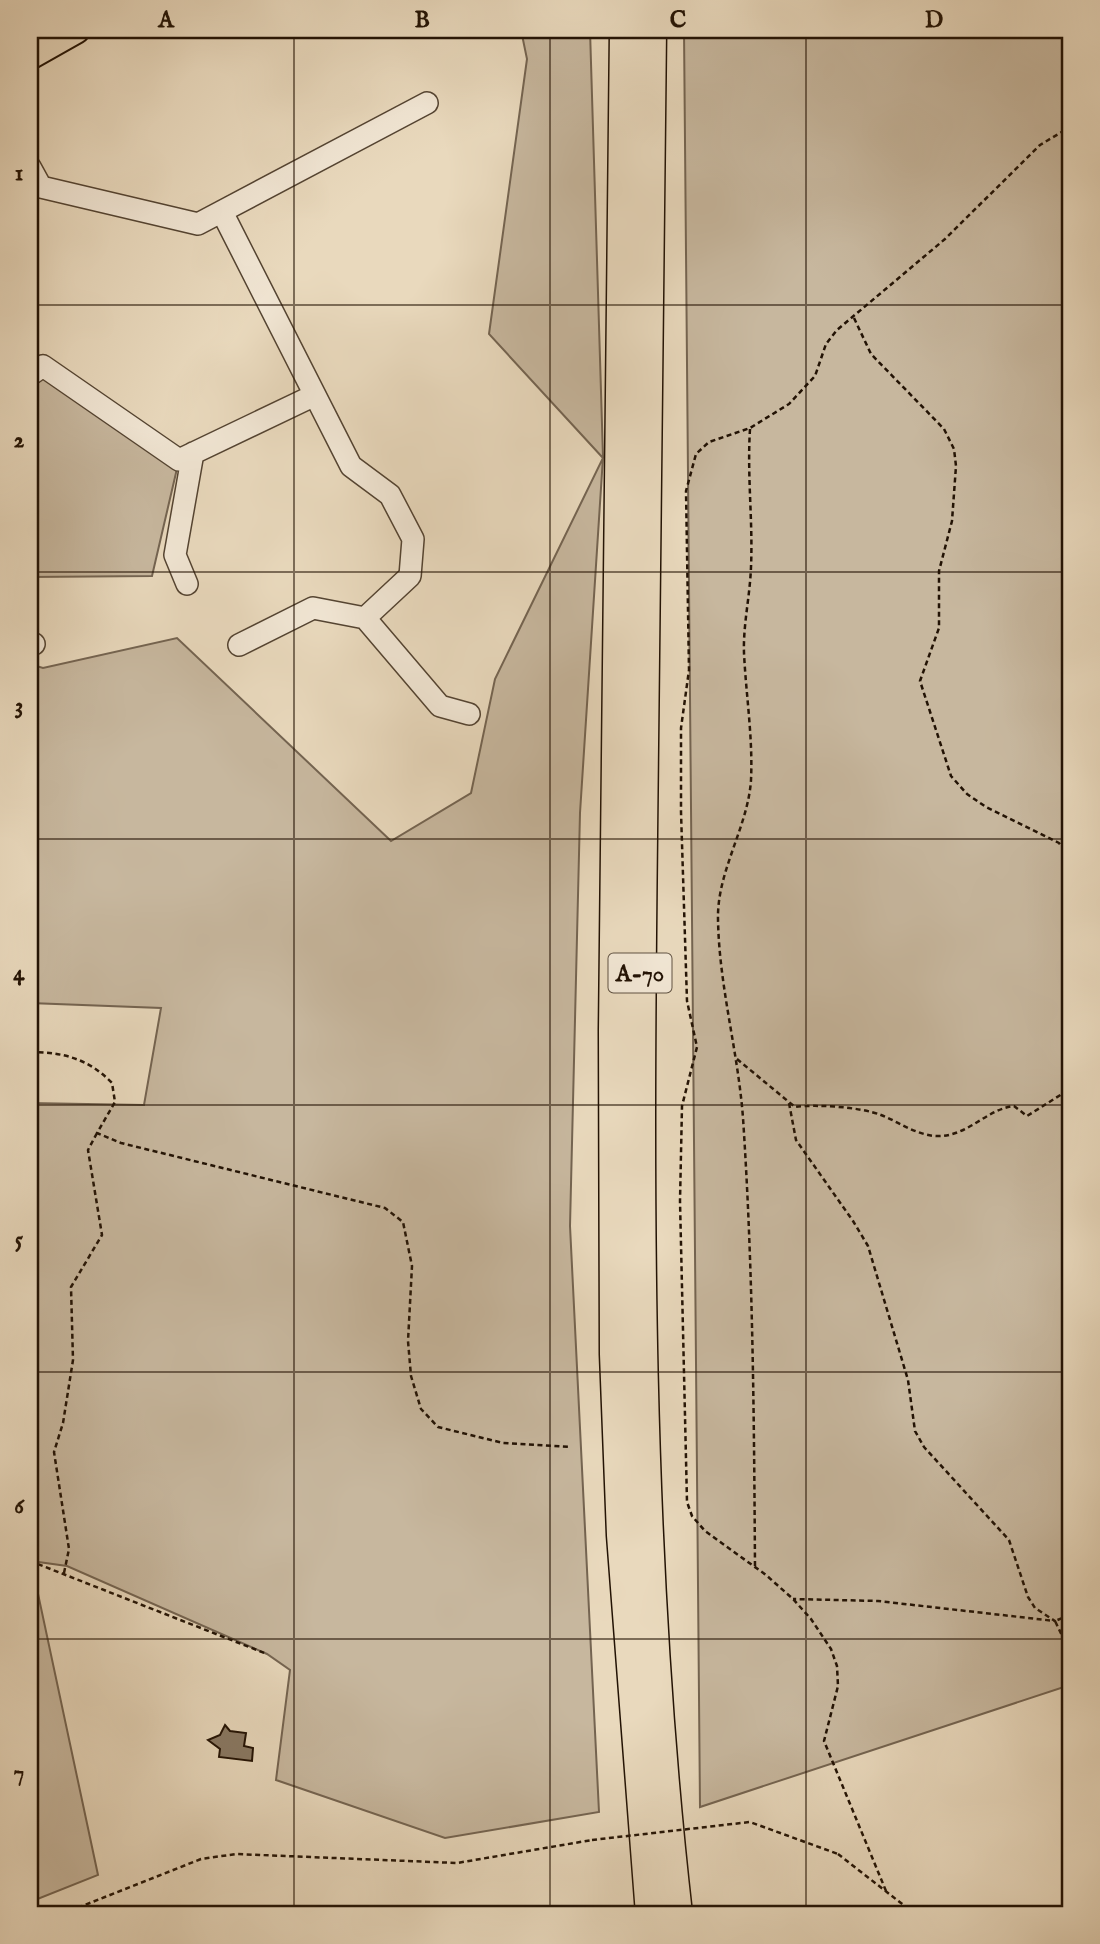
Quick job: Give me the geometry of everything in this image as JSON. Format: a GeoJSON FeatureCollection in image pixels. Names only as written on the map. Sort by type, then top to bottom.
{"type":"FeatureCollection","features":[{"type":"Feature","properties":{"kind":"highway","name":"A-70"},"geometry":{"type":"LineString","coordinates":[[625,30],[614,1031],[615,1354],[632,1691],[651,1914]]}},
{"type":"Feature","properties":{"kind":"highway","name":"A-70"},"geometry":{"type":"LineString","coordinates":[[651,30],[638,1081],[642,1409],[653,1630],[677,1914]]}},
{"type":"Feature","properties":{"kind":"main road"},"geometry":{"type":"LineString","coordinates":[[30,57],[76,30]]}},
{"type":"Feature","properties":{"kind":"street"},"geometry":{"type":"LineString","coordinates":[[30,167],[41,187],[198,224],[427,103]]}},
{"type":"Feature","properties":{"kind":"street"},"geometry":{"type":"LineString","coordinates":[[222,212],[351,466],[390,495],[413,539],[410,576],[365,618]]}},
{"type":"Feature","properties":{"kind":"street"},"geometry":{"type":"LineString","coordinates":[[30,375],[43,366],[179,460],[314,395]]}},
{"type":"Feature","properties":{"kind":"street"},"geometry":{"type":"LineString","coordinates":[[187,584],[175,555],[193,453]]}},
{"type":"Feature","properties":{"kind":"street"},"geometry":{"type":"LineString","coordinates":[[239,645],[313,608],[365,618],[440,706],[469,714]]}},
{"type":"Feature","properties":{"kind":"path"},"geometry":{"type":"LineString","coordinates":[[886,1891],[824,1741],[838,1686],[836,1666],[818,1629],[793,1599],[705,1531],[692,1516],[687,1502],[680,1201],[682,1106],[697,1047],[687,1001],[681,812],[681,728],[689,670],[690,633],[686,491],[690,466],[696,454],[709,442],[750,428],[789,404],[815,376],[826,344],[853,317],[945,239],[1040,145],[1070,127]]}},
{"type":"Feature","properties":{"kind":"path"},"geometry":{"type":"LineString","coordinates":[[853,317],[871,354],[944,429],[954,449],[956,466],[952,521],[939,571],[939,628],[920,681],[951,776],[967,794],[986,807],[1059,843],[1070,858]]}},
{"type":"Feature","properties":{"kind":"path"},"geometry":{"type":"LineString","coordinates":[[750,428],[747,475],[751,566],[744,649],[751,778],[749,802],[723,884],[718,915],[720,971],[738,1060],[795,1107],[816,1106],[879,1114],[913,1131],[937,1136],[956,1134],[973,1127],[1004,1107],[1014,1106],[1027,1116],[1070,1089]]}},
{"type":"Feature","properties":{"kind":"path"},"geometry":{"type":"LineString","coordinates":[[732,1035],[743,1116],[754,1360],[755,1567]]}},
{"type":"Feature","properties":{"kind":"path"},"geometry":{"type":"LineString","coordinates":[[30,1052],[69,1055],[91,1065],[112,1083],[115,1102],[89,1150],[102,1235],[71,1287],[73,1360],[63,1423],[54,1452],[69,1549],[64,1573]]}},
{"type":"Feature","properties":{"kind":"path"},"geometry":{"type":"LineString","coordinates":[[789,1103],[796,1140],[868,1246],[908,1380],[915,1431],[924,1447],[1009,1540],[1027,1597],[1035,1608],[1055,1621],[1070,1652]]}},
{"type":"Feature","properties":{"kind":"path"},"geometry":{"type":"LineString","coordinates":[[97,1133],[121,1143],[384,1208],[403,1222],[412,1266],[408,1341],[411,1376],[421,1409],[438,1427],[503,1443],[571,1447]]}},
{"type":"Feature","properties":{"kind":"path"},"geometry":{"type":"LineString","coordinates":[[30,1561],[267,1654]]}},
{"type":"Feature","properties":{"kind":"path"},"geometry":{"type":"LineString","coordinates":[[793,1599],[878,1601],[1055,1621],[1070,1615]]}},
{"type":"Feature","properties":{"kind":"path"},"geometry":{"type":"LineString","coordinates":[[62,1914],[201,1859],[236,1854],[457,1863],[592,1840],[750,1822],[838,1854],[915,1914]]}},
{"type":"Feature","properties":{"kind":"shaded area"},"geometry":{"type":"Polygon","coordinates":[[[521,30],[590,30],[603,458],[489,334],[527,59],[521,30]]]}},
{"type":"Feature","properties":{"kind":"shaded area"},"geometry":{"type":"Polygon","coordinates":[[[684,30],[1070,30],[1070,1685],[700,1807],[684,30]]]}},
{"type":"Feature","properties":{"kind":"shaded area"},"geometry":{"type":"Polygon","coordinates":[[[43,366],[179,460],[152,576],[30,577],[30,375],[43,366]]]}},
{"type":"Feature","properties":{"kind":"shaded area"},"geometry":{"type":"Polygon","coordinates":[[[603,458],[580,813],[570,1226],[599,1812],[445,1838],[276,1780],[290,1670],[267,1654],[67,1566],[31,1561],[98,1875],[30,1902],[30,1103],[144,1105],[161,1008],[30,1003],[30,664],[43,668],[177,638],[391,841],[471,793],[495,679],[603,458]]]}},
{"type":"Feature","properties":{"kind":"building"},"geometry":{"type":"Polygon","coordinates":[[[225,1725],[230,1731],[246,1733],[244,1746],[253,1748],[252,1761],[219,1757],[220,1749],[208,1740],[220,1735],[225,1725]]]}}]}
